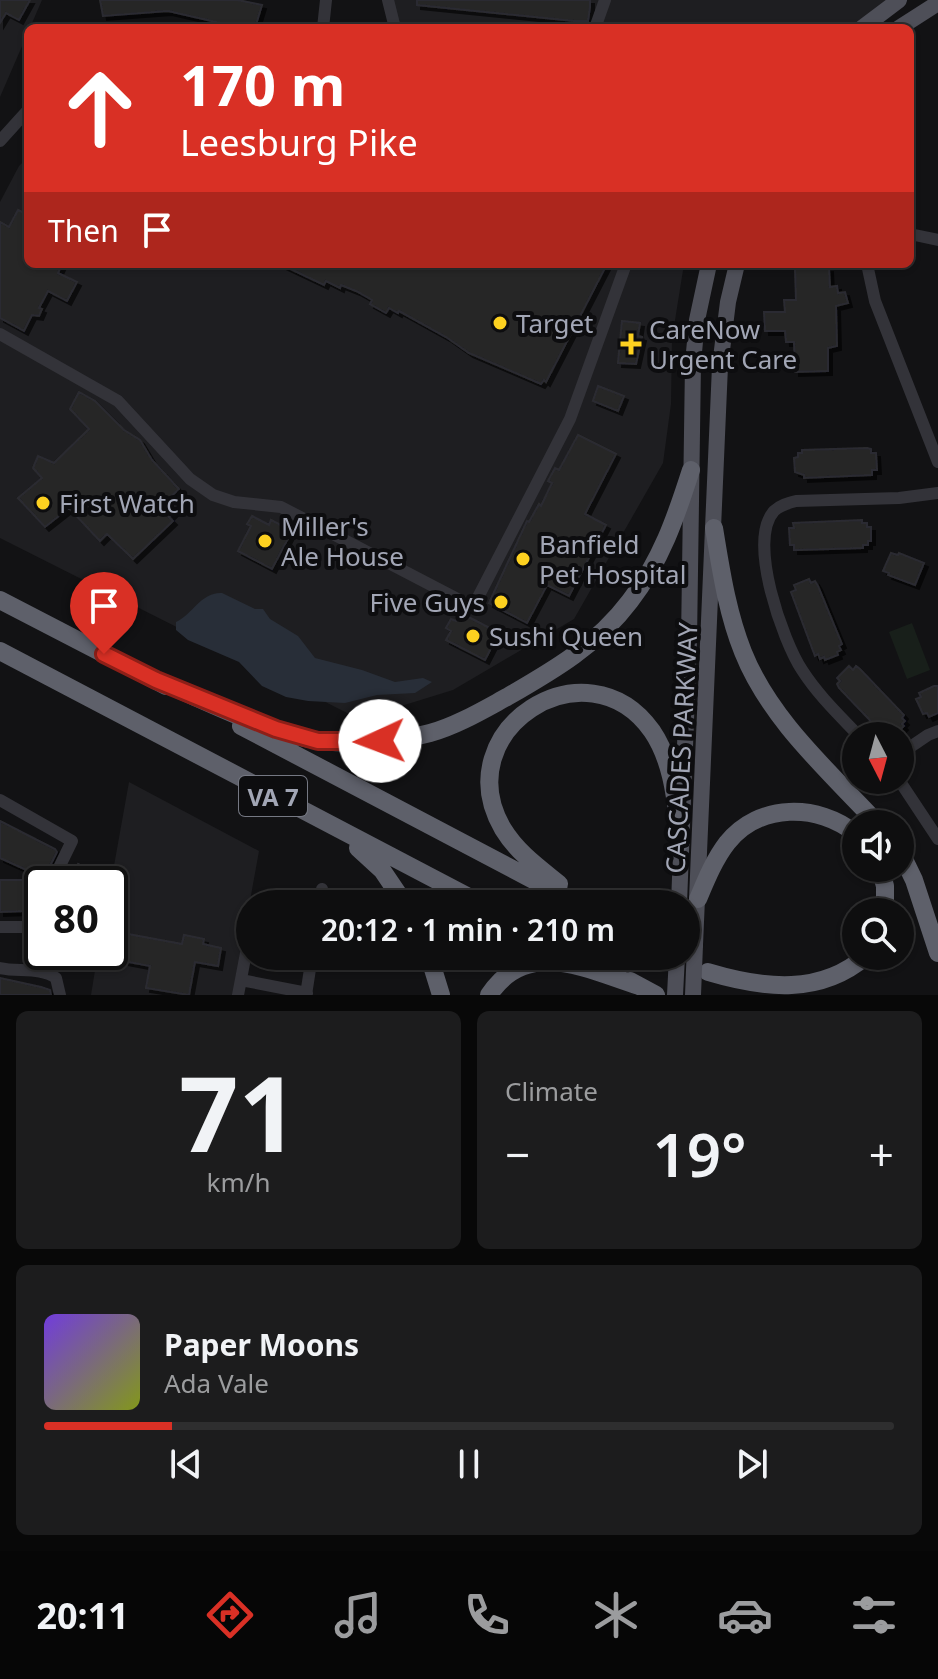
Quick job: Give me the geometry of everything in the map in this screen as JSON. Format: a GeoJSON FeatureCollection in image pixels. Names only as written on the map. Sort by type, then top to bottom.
{"type":"FeatureCollection","features":[{"type":"Feature","properties":{"kind":"highway"},"geometry":{"type":"LineString","coordinates":[[156,680],[276,729],[318,741],[380,741],[432,732],[490,706],[562,665],[604,633],[630,601],[664,548],[673,530],[691,470]]}},
{"type":"Feature","properties":{"kind":"highway"},"geometry":{"type":"LineString","coordinates":[[714,528],[733,626],[761,688],[785,723],[865,810]]}},
{"type":"Feature","properties":{"kind":"highway","name":"VA 7"},"geometry":{"type":"LineString","coordinates":[[0,600],[554,890]]}},
{"type":"Feature","properties":{"kind":"highway","name":"VA 7"},"geometry":{"type":"LineString","coordinates":[[0,651],[455,890]]}},
{"type":"Feature","properties":{"kind":"highway"},"geometry":{"type":"LineString","coordinates":[[565,890],[521,853],[502,826],[493,807],[490,777],[497,746],[507,728],[530,707],[549,698],[579,693],[610,699],[637,715],[651,730],[671,780],[681,842]]}},
{"type":"Feature","properties":{"kind":"highway"},"geometry":{"type":"LineString","coordinates":[[299,810],[336,830],[360,849],[382,870],[396,890]]}},
{"type":"Feature","properties":{"kind":"highway"},"geometry":{"type":"LineString","coordinates":[[700,895],[725,846],[748,825],[787,811],[818,813],[842,824]]}},
{"type":"Feature","properties":{"kind":"highway"},"geometry":{"type":"LineString","coordinates":[[914,880],[938,953]]}},
{"type":"Feature","properties":{"kind":"highway"},"geometry":{"type":"LineString","coordinates":[[489,995],[498,983],[515,970],[546,961],[568,963],[648,991]]}},
{"type":"Feature","properties":{"kind":"highway"},"geometry":{"type":"LineString","coordinates":[[700,968],[750,995]]}},
{"type":"Feature","properties":{"kind":"highway"},"geometry":{"type":"LineString","coordinates":[[433,970],[441,995]]}},
{"type":"Feature","properties":{"kind":"highway"},"geometry":{"type":"LineString","coordinates":[[608,970],[648,991]]}},
{"type":"Feature","properties":{"kind":"highway"},"geometry":{"type":"LineString","coordinates":[[708,972],[753,985],[801,991],[836,981],[852,970]]}},
{"type":"Feature","properties":{"kind":"main road"},"geometry":{"type":"LineString","coordinates":[[867,24],[899,0]]}},
{"type":"Feature","properties":{"kind":"main road"},"geometry":{"type":"LineString","coordinates":[[905,24],[938,3]]}},
{"type":"Feature","properties":{"kind":"main road","name":"CASCADES PARKWAY"},"geometry":{"type":"LineString","coordinates":[[679,890],[693,363],[697,320],[708,268]]}},
{"type":"Feature","properties":{"kind":"main road","name":"CASCADES PARKWAY"},"geometry":{"type":"LineString","coordinates":[[698,890],[720,366],[728,302],[736,268]]}},
{"type":"Feature","properties":{"kind":"main road"},"geometry":{"type":"LineString","coordinates":[[675,995],[676,970]]}},
{"type":"Feature","properties":{"kind":"main road","name":"CASCADES PARKWAY"},"geometry":{"type":"LineString","coordinates":[[693,995],[694,970]]}},
{"type":"Feature","properties":{"kind":"street"},"geometry":{"type":"LineString","coordinates":[[323,24],[326,0]]}},
{"type":"Feature","properties":{"kind":"street"},"geometry":{"type":"LineString","coordinates":[[388,0],[394,24]]}},
{"type":"Feature","properties":{"kind":"street"},"geometry":{"type":"LineString","coordinates":[[596,24],[605,0]]}},
{"type":"Feature","properties":{"kind":"street"},"geometry":{"type":"LineString","coordinates":[[0,141],[24,114]]}},
{"type":"Feature","properties":{"kind":"street"},"geometry":{"type":"LineString","coordinates":[[914,235],[938,240]]}},
{"type":"Feature","properties":{"kind":"street"},"geometry":{"type":"LineString","coordinates":[[0,334],[118,401],[190,479],[213,495],[234,502],[281,507],[473,607],[570,419],[625,268]]}},
{"type":"Feature","properties":{"kind":"street"},"geometry":{"type":"LineString","coordinates":[[868,268],[875,301],[938,462]]}},
{"type":"Feature","properties":{"kind":"street"},"geometry":{"type":"LineString","coordinates":[[846,722],[816,689],[784,635],[769,582],[768,521],[781,506],[796,501],[899,498],[938,493]]}},
{"type":"Feature","properties":{"kind":"street"},"geometry":{"type":"LineString","coordinates":[[914,744],[938,731]]}},
{"type":"Feature","properties":{"kind":"street"},"geometry":{"type":"LineString","coordinates":[[908,794],[938,839]]}},
{"type":"Feature","properties":{"kind":"street"},"geometry":{"type":"LineString","coordinates":[[0,800],[72,841],[60,866]]}},
{"type":"Feature","properties":{"kind":"street"},"geometry":{"type":"LineString","coordinates":[[0,927],[24,927]]}},
{"type":"Feature","properties":{"kind":"street"},"geometry":{"type":"LineString","coordinates":[[0,968],[46,972],[56,978],[60,995]]}},
{"type":"Feature","properties":{"kind":"street"},"geometry":{"type":"LineString","coordinates":[[238,995],[243,970]]}},
{"type":"Feature","properties":{"kind":"street"},"geometry":{"type":"LineString","coordinates":[[241,980],[272,991],[306,994],[310,970]]}},
{"type":"Feature","properties":{"kind":"shaded area"},"geometry":{"type":"Polygon","coordinates":[[[0,0],[42,0],[32,24],[24,24],[24,42],[0,97],[0,0]]]}},
{"type":"Feature","properties":{"kind":"shaded area"},"geometry":{"type":"Polygon","coordinates":[[[388,0],[899,0],[867,24],[394,24],[388,0]]]}},
{"type":"Feature","properties":{"kind":"shaded area"},"geometry":{"type":"Polygon","coordinates":[[[24,161],[24,268],[683,268],[672,339],[671,404],[663,463],[574,619],[453,690],[359,719],[0,538],[0,202],[24,161]]]}},
{"type":"Feature","properties":{"kind":"shaded area"},"geometry":{"type":"Polygon","coordinates":[[[222,593],[255,609],[263,609],[270,619],[298,636],[315,658],[395,682],[423,678],[432,682],[415,693],[377,695],[345,703],[286,697],[262,686],[239,662],[188,640],[176,630],[176,622],[203,600],[222,593]]]}},
{"type":"Feature","properties":{"kind":"shaded area"},"geometry":{"type":"Polygon","coordinates":[[[912,623],[930,670],[907,679],[889,632],[912,623]]]}},
{"type":"Feature","properties":{"kind":"shaded area"},"geometry":{"type":"Polygon","coordinates":[[[129,782],[259,851],[252,890],[236,890],[238,970],[233,995],[91,995],[95,970],[128,970],[128,866],[114,866],[129,782]]]}},
{"type":"Feature","properties":{"kind":"building"},"geometry":{"type":"Polygon","coordinates":[[[0,0],[30,0],[19,20],[6,13],[0,23],[0,0]]]}},
{"type":"Feature","properties":{"kind":"building"},"geometry":{"type":"Polygon","coordinates":[[[100,0],[238,0],[262,5],[256,24],[225,24],[168,11],[103,16],[100,0]]]}},
{"type":"Feature","properties":{"kind":"building"},"geometry":{"type":"Polygon","coordinates":[[[417,0],[590,0],[590,7],[588,21],[574,21],[417,5],[417,0]]]}},
{"type":"Feature","properties":{"kind":"building"},"geometry":{"type":"Polygon","coordinates":[[[18,210],[24,213],[24,268],[60,268],[58,273],[77,282],[67,301],[48,291],[39,308],[42,309],[39,316],[32,315],[24,331],[0,318],[0,222],[9,227],[18,210]]]}},
{"type":"Feature","properties":{"kind":"building","name":"Target"},"geometry":{"type":"Polygon","coordinates":[[[288,268],[605,268],[546,382],[544,380],[541,384],[469,353],[399,311],[389,308],[386,313],[356,291],[326,281],[324,285],[288,268]]]}},
{"type":"Feature","properties":{"kind":"building"},"geometry":{"type":"Polygon","coordinates":[[[829,268],[830,287],[837,286],[838,293],[845,292],[848,303],[836,306],[837,346],[828,348],[828,371],[795,372],[794,342],[786,342],[785,331],[765,331],[764,312],[785,312],[784,300],[796,300],[795,269],[829,268]]]}},
{"type":"Feature","properties":{"kind":"building","name":"CareNow Urgent Care"},"geometry":{"type":"Polygon","coordinates":[[[622,321],[640,323],[638,336],[642,337],[636,364],[618,363],[622,321]]]}},
{"type":"Feature","properties":{"kind":"building"},"geometry":{"type":"Polygon","coordinates":[[[598,386],[624,396],[618,411],[593,401],[598,386]]]}},
{"type":"Feature","properties":{"kind":"building"},"geometry":{"type":"Polygon","coordinates":[[[79,392],[95,401],[124,430],[140,440],[152,460],[179,489],[165,502],[174,512],[169,517],[173,521],[133,559],[107,534],[100,541],[69,508],[45,527],[18,498],[42,478],[33,468],[38,456],[54,463],[89,429],[70,409],[79,392]]]}},
{"type":"Feature","properties":{"kind":"building"},"geometry":{"type":"Polygon","coordinates":[[[578,435],[616,454],[585,514],[606,525],[569,596],[547,585],[527,623],[489,603],[527,521],[539,504],[541,506],[552,483],[548,481],[555,468],[559,470],[578,435]]]}},
{"type":"Feature","properties":{"kind":"building"},"geometry":{"type":"Polygon","coordinates":[[[871,449],[871,453],[876,453],[877,470],[872,470],[872,475],[804,478],[804,475],[795,472],[794,458],[802,450],[871,449]]]}},
{"type":"Feature","properties":{"kind":"building","name":"Miller's Ale House"},"geometry":{"type":"Polygon","coordinates":[[[252,516],[269,525],[271,520],[292,531],[272,569],[238,551],[251,526],[247,524],[252,516]]]}},
{"type":"Feature","properties":{"kind":"building"},"geometry":{"type":"Polygon","coordinates":[[[862,520],[867,527],[871,527],[871,541],[863,548],[794,550],[794,545],[790,545],[789,528],[794,528],[793,523],[862,520]]]}},
{"type":"Feature","properties":{"kind":"building"},"geometry":{"type":"Polygon","coordinates":[[[891,553],[924,563],[915,585],[883,571],[891,553]]]}},
{"type":"Feature","properties":{"kind":"building"},"geometry":{"type":"Polygon","coordinates":[[[809,579],[818,586],[842,644],[838,655],[825,660],[824,657],[820,659],[818,654],[815,656],[791,592],[796,590],[794,585],[809,579]]]}},
{"type":"Feature","properties":{"kind":"building","name":"Sushi Queen"},"geometry":{"type":"Polygon","coordinates":[[[461,613],[499,633],[485,660],[446,640],[451,631],[446,628],[451,619],[456,621],[461,613]]]}},
{"type":"Feature","properties":{"kind":"building"},"geometry":{"type":"Polygon","coordinates":[[[849,666],[853,670],[856,666],[904,715],[902,718],[905,721],[872,722],[839,688],[837,678],[849,666]]]}},
{"type":"Feature","properties":{"kind":"building"},"geometry":{"type":"Polygon","coordinates":[[[938,686],[938,713],[929,717],[927,713],[923,714],[916,699],[921,697],[919,693],[938,686]]]}},
{"type":"Feature","properties":{"kind":"building"},"geometry":{"type":"Polygon","coordinates":[[[0,821],[57,852],[50,866],[24,866],[24,869],[0,858],[0,821]]]}},
{"type":"Feature","properties":{"kind":"building"},"geometry":{"type":"Polygon","coordinates":[[[0,880],[24,880],[24,911],[0,912],[0,880]]]}},
{"type":"Feature","properties":{"kind":"building"},"geometry":{"type":"Polygon","coordinates":[[[128,934],[182,944],[184,935],[204,939],[203,944],[221,948],[218,966],[195,962],[189,995],[146,988],[150,966],[128,962],[128,934]]]}},
{"type":"Feature","properties":{"kind":"building"},"geometry":{"type":"Polygon","coordinates":[[[0,978],[50,990],[51,995],[0,995],[0,978]]]}},
{"type":"Feature","properties":{"kind":"place","name":"Target"},"geometry":{"type":"Point","coordinates":[500,323]}},
{"type":"Feature","properties":{"kind":"place","name":"CareNow Urgent Care"},"geometry":{"type":"Point","coordinates":[631,344]}},
{"type":"Feature","properties":{"kind":"place","name":"First Watch"},"geometry":{"type":"Point","coordinates":[43,503]}},
{"type":"Feature","properties":{"kind":"place","name":"Miller's Ale House"},"geometry":{"type":"Point","coordinates":[265,541]}},
{"type":"Feature","properties":{"kind":"place","name":"Banfield Pet Hospital"},"geometry":{"type":"Point","coordinates":[523,559]}},
{"type":"Feature","properties":{"kind":"place","name":"Five Guys"},"geometry":{"type":"Point","coordinates":[501,602]}},
{"type":"Feature","properties":{"kind":"place","name":"Sushi Queen"},"geometry":{"type":"Point","coordinates":[473,636]}},
{"type":"Feature","properties":{"kind":"route"},"geometry":{"type":"LineString","coordinates":[[104,654],[156,680],[298,736],[339,743],[380,741]]}}]}
